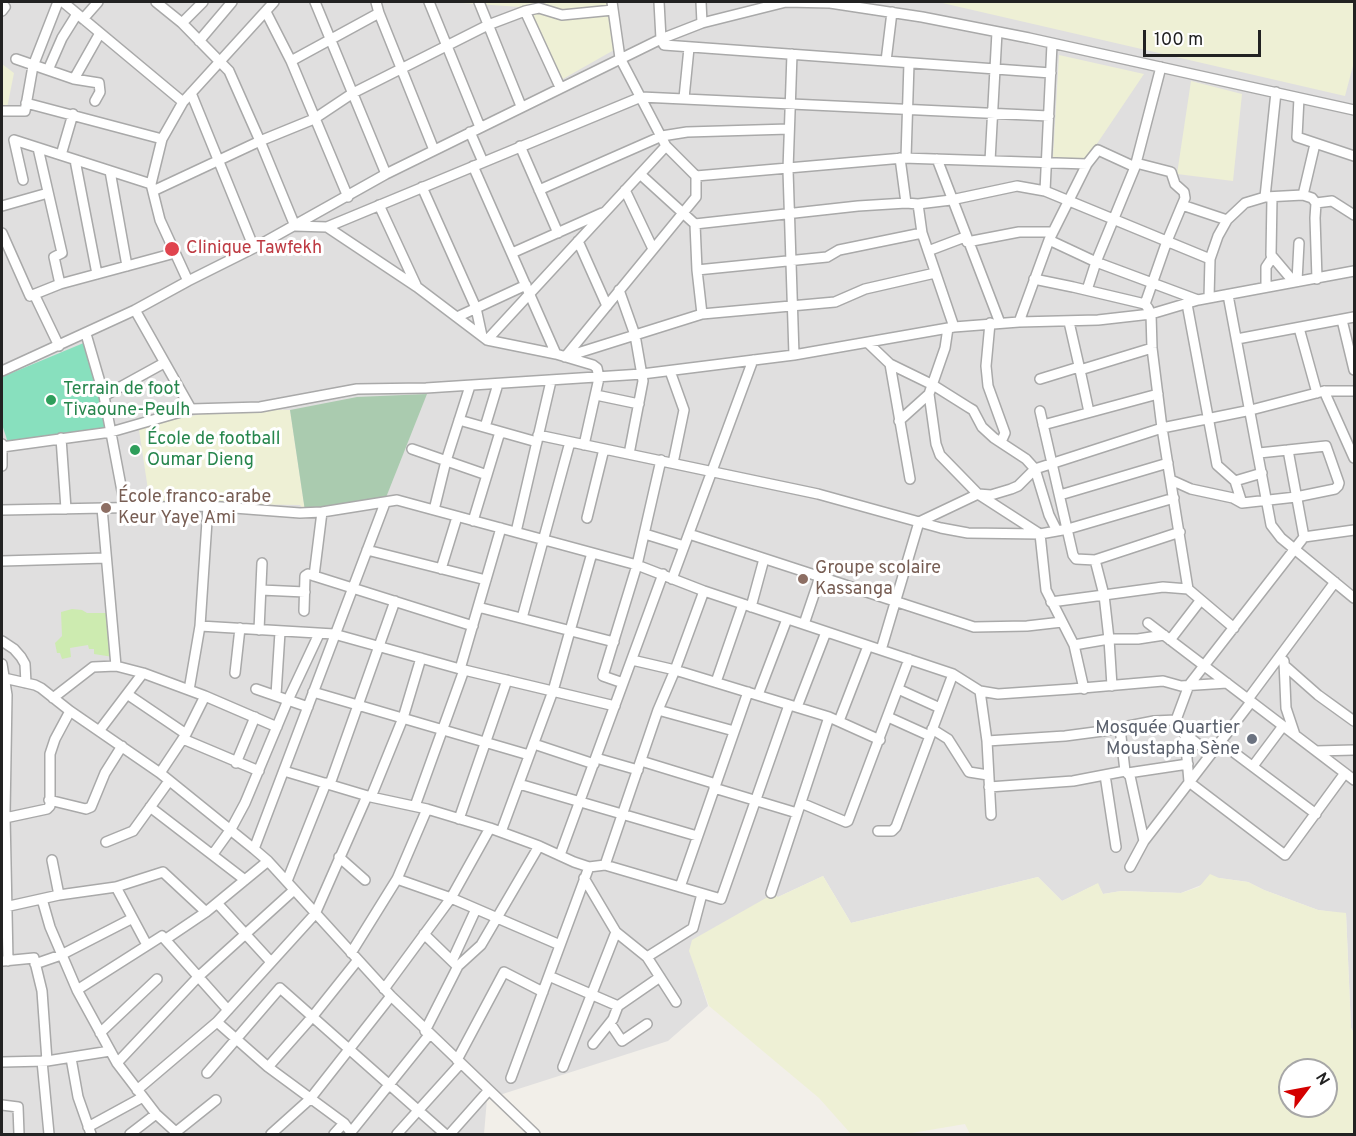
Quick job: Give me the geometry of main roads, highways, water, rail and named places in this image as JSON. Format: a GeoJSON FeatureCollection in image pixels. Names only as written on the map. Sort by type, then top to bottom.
{"type":"FeatureCollection","features":[{"type":"Feature","properties":{"kind":"place","name":"Clinique Tawfekh"},"geometry":{"type":"Point","coordinates":[172,249]}},
{"type":"Feature","properties":{"kind":"place","name":"Terrain de foot Tivaoune-Peulh"},"geometry":{"type":"Point","coordinates":[51,400]}},
{"type":"Feature","properties":{"kind":"place","name":"École de football Oumar Dieng"},"geometry":{"type":"Point","coordinates":[135,450]}},
{"type":"Feature","properties":{"kind":"place","name":"École franco-arabe Keur Yaye Ami"},"geometry":{"type":"Point","coordinates":[106,508]}},
{"type":"Feature","properties":{"kind":"place","name":"Groupe scolaire Kassanga"},"geometry":{"type":"Point","coordinates":[803,579]}},
{"type":"Feature","properties":{"kind":"place","name":"Mosquée Quartier Moustapha Sène"},"geometry":{"type":"Point","coordinates":[1252,739]}}]}
